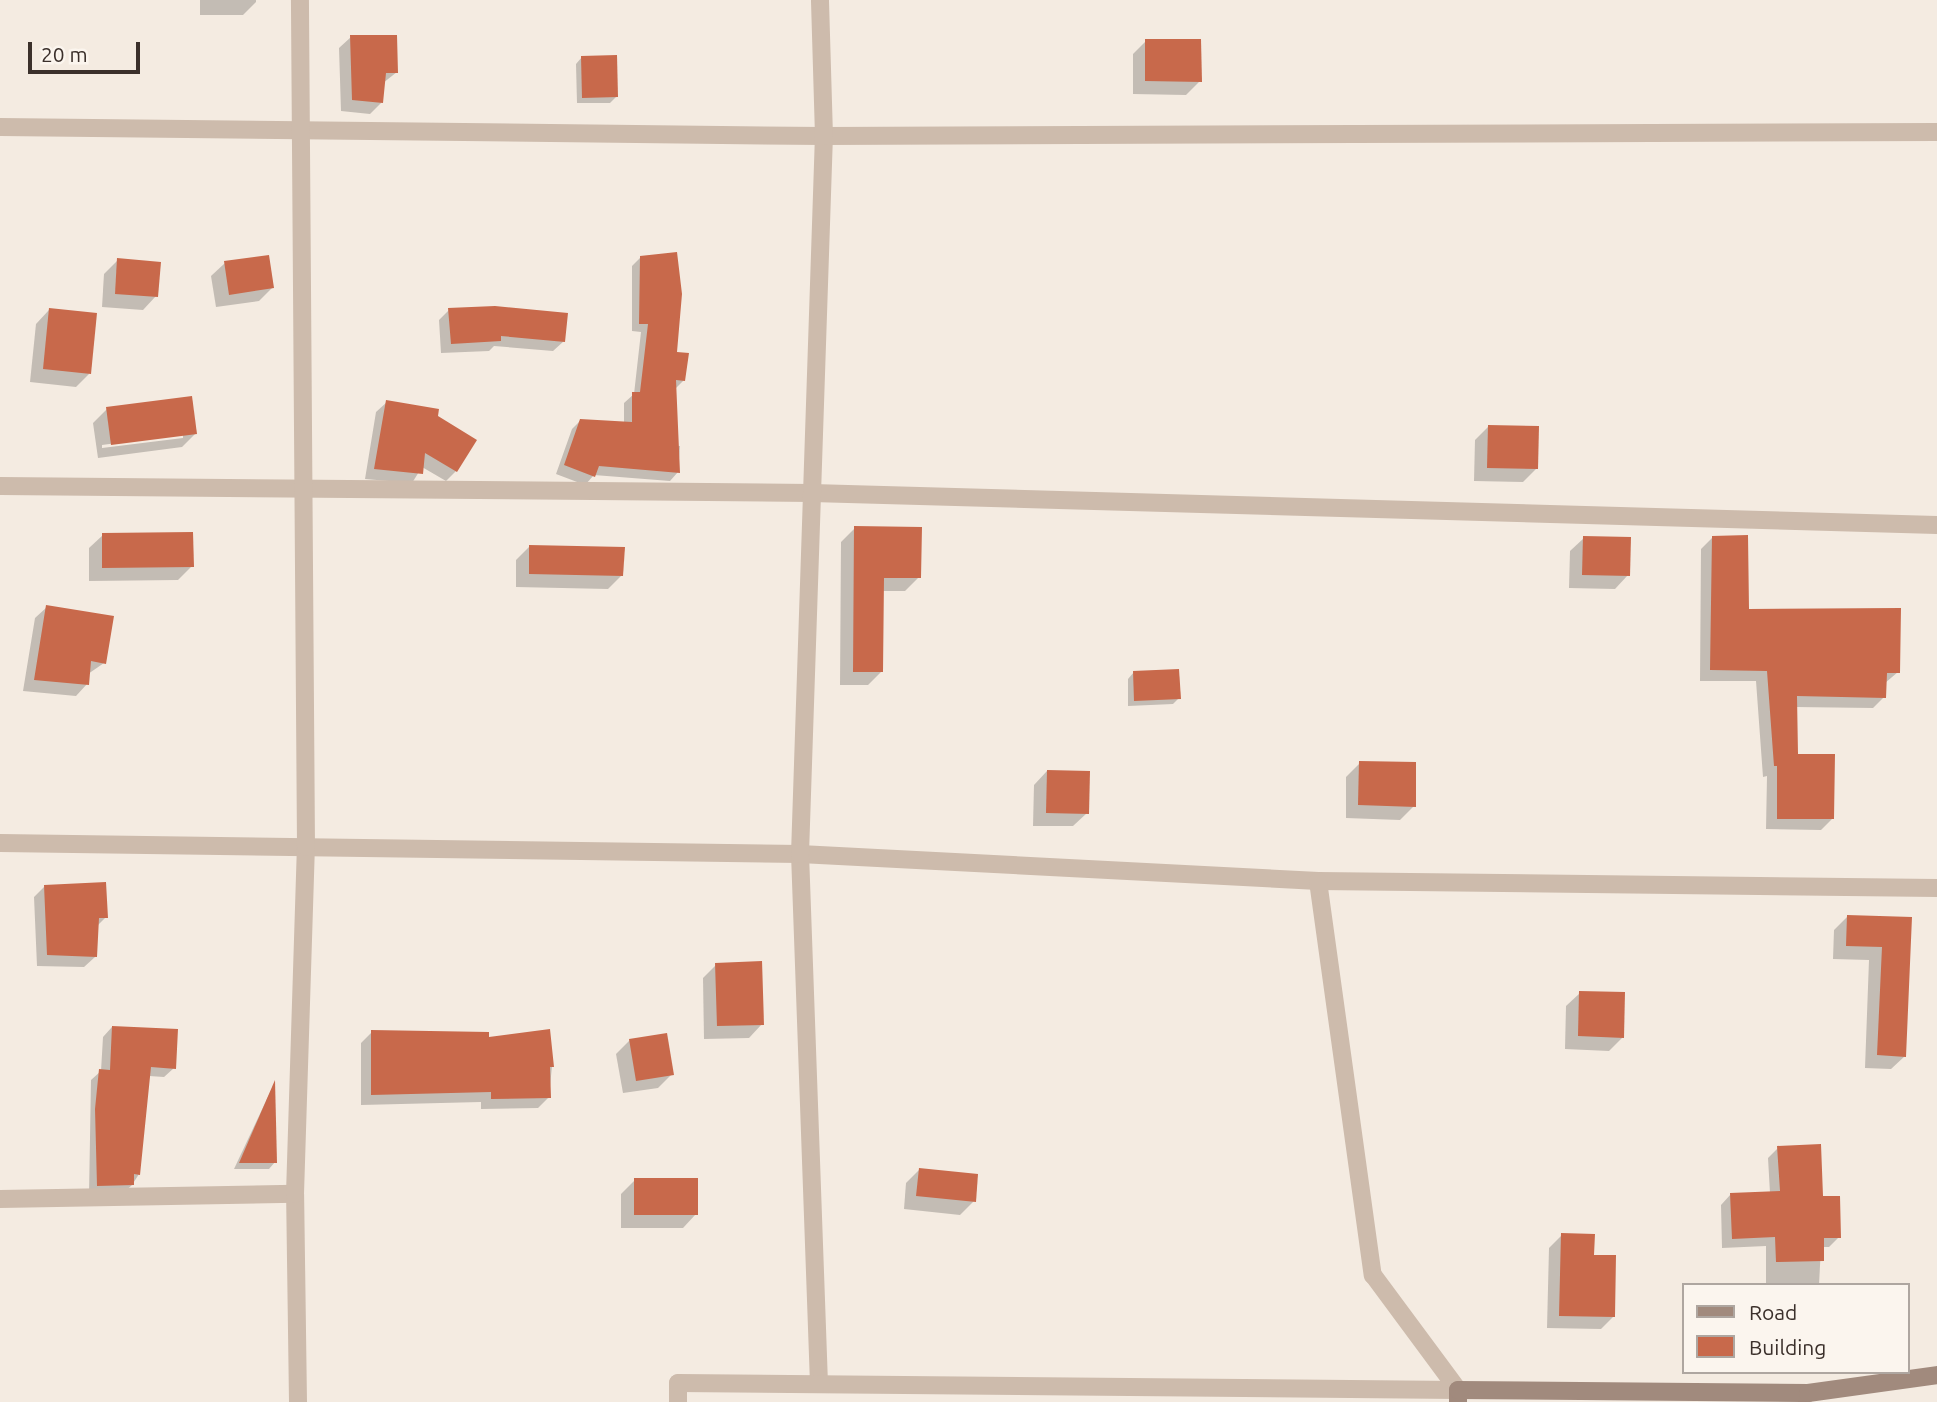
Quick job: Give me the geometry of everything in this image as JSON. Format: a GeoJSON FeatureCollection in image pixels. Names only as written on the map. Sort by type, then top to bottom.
{"type":"FeatureCollection","features":[{"type":"Feature","properties":{"kind":"street"},"geometry":{"type":"LineString","coordinates":[[298,1402],[295,1194],[306,847],[300,0]]}},
{"type":"Feature","properties":{"kind":"street"},"geometry":{"type":"LineString","coordinates":[[819,1384],[800,854],[824,136],[820,0]]}},
{"type":"Feature","properties":{"kind":"street"},"geometry":{"type":"LineString","coordinates":[[0,127],[824,136],[1937,132]]}},
{"type":"Feature","properties":{"kind":"street"},"geometry":{"type":"LineString","coordinates":[[0,486],[813,493],[1937,525]]}},
{"type":"Feature","properties":{"kind":"street"},"geometry":{"type":"LineString","coordinates":[[0,843],[800,854],[1318,881],[1937,888]]}},
{"type":"Feature","properties":{"kind":"street"},"geometry":{"type":"LineString","coordinates":[[1318,881],[1373,1275],[1458,1396]]}},
{"type":"Feature","properties":{"kind":"street"},"geometry":{"type":"LineString","coordinates":[[0,1199],[295,1194]]}},
{"type":"Feature","properties":{"kind":"street"},"geometry":{"type":"LineString","coordinates":[[678,1402],[678,1383],[819,1384],[1068,1394],[1808,1397],[1937,1375]]}},
{"type":"Feature","properties":{"kind":"building"},"geometry":{"type":"Polygon","coordinates":[[[350,35],[397,35],[398,73],[386,73],[383,103],[352,100],[350,35]]]}},
{"type":"Feature","properties":{"kind":"building"},"geometry":{"type":"Polygon","coordinates":[[[1145,39],[1201,39],[1202,82],[1145,81],[1145,39]]]}},
{"type":"Feature","properties":{"kind":"building"},"geometry":{"type":"Polygon","coordinates":[[[617,55],[618,97],[582,98],[581,56],[617,55]]]}},
{"type":"Feature","properties":{"kind":"building"},"geometry":{"type":"Polygon","coordinates":[[[677,252],[682,294],[677,352],[689,353],[685,381],[676,380],[680,473],[599,466],[595,477],[564,465],[580,419],[632,422],[632,392],[640,392],[648,324],[639,324],[640,256],[677,252]]]}},
{"type":"Feature","properties":{"kind":"building"},"geometry":{"type":"Polygon","coordinates":[[[269,255],[274,288],[229,295],[224,261],[269,255]]]}},
{"type":"Feature","properties":{"kind":"building"},"geometry":{"type":"Polygon","coordinates":[[[117,258],[161,262],[158,297],[115,294],[117,258]]]}},
{"type":"Feature","properties":{"kind":"building"},"geometry":{"type":"Polygon","coordinates":[[[495,306],[568,313],[565,342],[501,336],[501,341],[451,344],[448,308],[495,306]]]}},
{"type":"Feature","properties":{"kind":"building"},"geometry":{"type":"Polygon","coordinates":[[[49,308],[97,313],[91,374],[43,369],[49,308]]]}},
{"type":"Feature","properties":{"kind":"building"},"geometry":{"type":"Polygon","coordinates":[[[192,396],[197,434],[111,445],[106,407],[192,396]]]}},
{"type":"Feature","properties":{"kind":"building"},"geometry":{"type":"Polygon","coordinates":[[[386,400],[439,409],[438,416],[477,440],[457,472],[425,453],[423,474],[374,469],[386,400]]]}},
{"type":"Feature","properties":{"kind":"building"},"geometry":{"type":"Polygon","coordinates":[[[1488,425],[1539,426],[1538,469],[1487,468],[1488,425]]]}},
{"type":"Feature","properties":{"kind":"building"},"geometry":{"type":"Polygon","coordinates":[[[854,526],[922,527],[921,578],[884,578],[883,672],[853,672],[854,526]]]}},
{"type":"Feature","properties":{"kind":"building"},"geometry":{"type":"Polygon","coordinates":[[[193,532],[194,567],[102,568],[102,533],[193,532]]]}},
{"type":"Feature","properties":{"kind":"building"},"geometry":{"type":"Polygon","coordinates":[[[1748,535],[1749,609],[1901,608],[1900,673],[1887,673],[1886,698],[1797,696],[1798,754],[1835,754],[1834,819],[1777,819],[1777,766],[1774,766],[1767,671],[1710,670],[1712,536],[1748,535]]]}},
{"type":"Feature","properties":{"kind":"building"},"geometry":{"type":"Polygon","coordinates":[[[1583,536],[1631,537],[1630,576],[1582,575],[1583,536]]]}},
{"type":"Feature","properties":{"kind":"building"},"geometry":{"type":"Polygon","coordinates":[[[529,545],[625,547],[623,576],[529,574],[529,545]]]}},
{"type":"Feature","properties":{"kind":"building"},"geometry":{"type":"Polygon","coordinates":[[[46,605],[114,616],[106,664],[91,661],[89,685],[34,680],[46,605]]]}},
{"type":"Feature","properties":{"kind":"building"},"geometry":{"type":"Polygon","coordinates":[[[1179,669],[1181,699],[1134,701],[1133,671],[1179,669]]]}},
{"type":"Feature","properties":{"kind":"building"},"geometry":{"type":"Polygon","coordinates":[[[1359,761],[1416,762],[1416,807],[1358,805],[1359,761]]]}},
{"type":"Feature","properties":{"kind":"building"},"geometry":{"type":"Polygon","coordinates":[[[1047,770],[1090,771],[1089,814],[1046,813],[1047,770]]]}},
{"type":"Feature","properties":{"kind":"building"},"geometry":{"type":"Polygon","coordinates":[[[106,882],[108,918],[99,918],[97,957],[47,955],[44,885],[106,882]]]}},
{"type":"Feature","properties":{"kind":"building"},"geometry":{"type":"Polygon","coordinates":[[[1847,915],[1912,917],[1906,1057],[1877,1055],[1882,947],[1846,946],[1847,915]]]}},
{"type":"Feature","properties":{"kind":"building"},"geometry":{"type":"Polygon","coordinates":[[[762,961],[764,1025],[717,1026],[715,963],[762,961]]]}},
{"type":"Feature","properties":{"kind":"building"},"geometry":{"type":"Polygon","coordinates":[[[1579,991],[1625,992],[1624,1038],[1578,1036],[1579,991]]]}},
{"type":"Feature","properties":{"kind":"building"},"geometry":{"type":"Polygon","coordinates":[[[112,1026],[178,1029],[176,1069],[151,1067],[140,1175],[134,1174],[134,1185],[97,1186],[95,1109],[99,1069],[110,1070],[112,1026]]]}},
{"type":"Feature","properties":{"kind":"building"},"geometry":{"type":"Polygon","coordinates":[[[550,1029],[554,1067],[550,1067],[551,1098],[491,1099],[491,1092],[371,1095],[371,1030],[489,1032],[489,1037],[550,1029]]]}},
{"type":"Feature","properties":{"kind":"building"},"geometry":{"type":"Polygon","coordinates":[[[667,1033],[674,1075],[636,1081],[629,1039],[667,1033]]]}},
{"type":"Feature","properties":{"kind":"building"},"geometry":{"type":"Polygon","coordinates":[[[275,1080],[277,1163],[239,1163],[275,1080]]]}},
{"type":"Feature","properties":{"kind":"building"},"geometry":{"type":"Polygon","coordinates":[[[1821,1144],[1823,1196],[1840,1196],[1841,1238],[1824,1238],[1824,1261],[1776,1262],[1775,1237],[1732,1239],[1730,1193],[1780,1191],[1777,1146],[1821,1144]]]}},
{"type":"Feature","properties":{"kind":"building"},"geometry":{"type":"Polygon","coordinates":[[[919,1168],[978,1174],[976,1202],[916,1196],[919,1168]]]}},
{"type":"Feature","properties":{"kind":"building"},"geometry":{"type":"Polygon","coordinates":[[[634,1178],[698,1178],[698,1215],[634,1215],[634,1178]]]}},
{"type":"Feature","properties":{"kind":"building"},"geometry":{"type":"Polygon","coordinates":[[[1561,1233],[1595,1234],[1594,1255],[1616,1255],[1615,1317],[1559,1316],[1561,1233]]]}}]}
